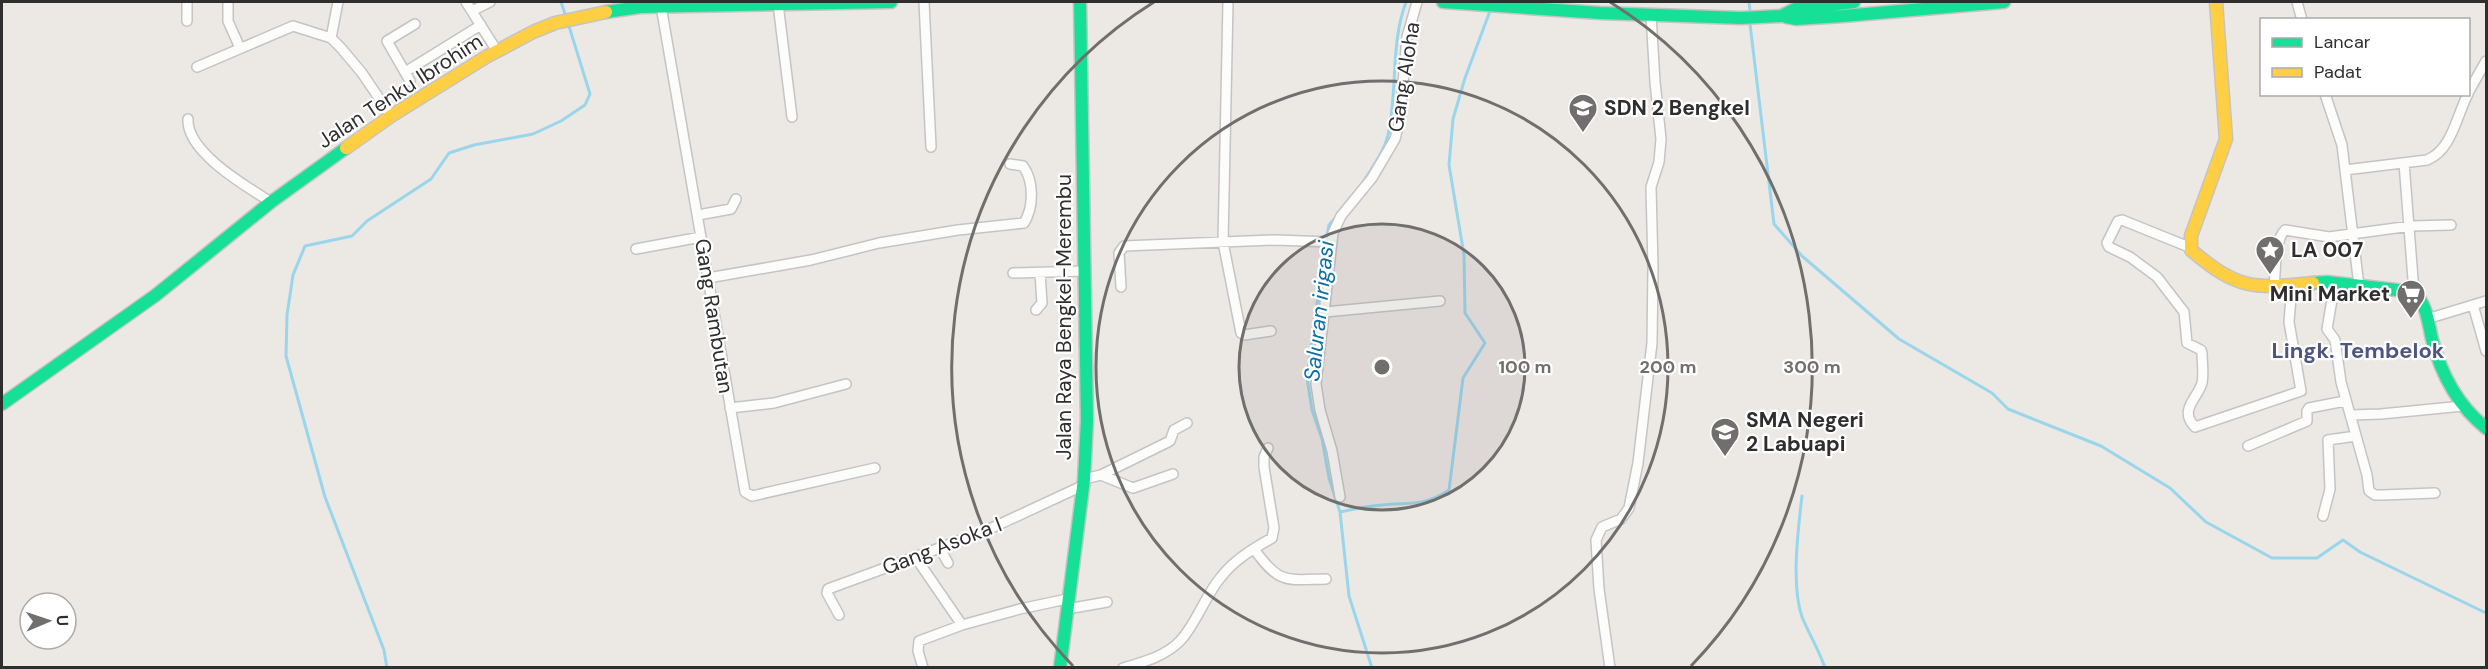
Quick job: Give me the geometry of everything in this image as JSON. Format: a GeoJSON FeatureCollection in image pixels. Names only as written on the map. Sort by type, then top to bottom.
{"type":"FeatureCollection","features":[{"type":"Feature","properties":{"kind":"main road","name":"Jalan Tenku Ibrohim"},"geometry":{"type":"LineString","coordinates":[[2,404],[156,296],[271,202],[391,116],[497,51],[555,23],[625,5],[891,2]]}},
{"type":"Feature","properties":{"kind":"main road","name":"Jalan Raya Bengkel-Merembu"},"geometry":{"type":"LineString","coordinates":[[1060,668],[1083,483],[1088,396],[1080,2]]}},
{"type":"Feature","properties":{"kind":"main road"},"geometry":{"type":"LineString","coordinates":[[1443,2],[1651,15],[1741,18],[1781,16],[1796,19],[2004,2]]}},
{"type":"Feature","properties":{"kind":"main road"},"geometry":{"type":"LineString","coordinates":[[1781,16],[1795,9],[1854,2]]}},
{"type":"Feature","properties":{"kind":"main road"},"geometry":{"type":"LineString","coordinates":[[2216,2],[2226,139],[2189,247],[2198,258],[2238,282],[2257,288],[2336,282],[2414,292],[2423,302],[2446,379],[2463,406],[2487,428]]}},
{"type":"Feature","properties":{"kind":"street"},"geometry":{"type":"LineString","coordinates":[[187,2],[187,21]]}},
{"type":"Feature","properties":{"kind":"street"},"geometry":{"type":"LineString","coordinates":[[228,2],[228,21],[240,48]]}},
{"type":"Feature","properties":{"kind":"street"},"geometry":{"type":"LineString","coordinates":[[331,38],[338,2]]}},
{"type":"Feature","properties":{"kind":"street"},"geometry":{"type":"LineString","coordinates":[[466,2],[497,51]]}},
{"type":"Feature","properties":{"kind":"street"},"geometry":{"type":"LineString","coordinates":[[472,11],[490,2]]}},
{"type":"Feature","properties":{"kind":"street"},"geometry":{"type":"LineString","coordinates":[[924,2],[931,147]]}},
{"type":"Feature","properties":{"kind":"street"},"geometry":{"type":"LineString","coordinates":[[1228,2],[1223,242],[1241,333],[1244,335],[1271,331]]}},
{"type":"Feature","properties":{"kind":"street","name":"Gang Aloha"},"geometry":{"type":"LineString","coordinates":[[1340,497],[1316,384],[1324,312],[1328,242],[1339,220],[1372,178],[1395,139],[1400,119],[1407,37],[1418,2]]}},
{"type":"Feature","properties":{"kind":"street"},"geometry":{"type":"LineString","coordinates":[[2297,2],[2301,18]]}},
{"type":"Feature","properties":{"kind":"street"},"geometry":{"type":"LineString","coordinates":[[778,4],[792,117]]}},
{"type":"Feature","properties":{"kind":"street","name":"Gang Rambutan"},"geometry":{"type":"LineString","coordinates":[[666,5],[701,237],[743,488],[748,496],[875,468]]}},
{"type":"Feature","properties":{"kind":"street"},"geometry":{"type":"LineString","coordinates":[[1610,668],[1595,544],[1596,536],[1602,527],[1621,519],[1629,508],[1638,463],[1652,343],[1651,187],[1659,162],[1661,139],[1651,15]]}},
{"type":"Feature","properties":{"kind":"street"},"geometry":{"type":"LineString","coordinates":[[415,24],[387,41],[407,76],[481,25]]}},
{"type":"Feature","properties":{"kind":"street"},"geometry":{"type":"LineString","coordinates":[[197,68],[293,26],[331,38],[362,73],[391,116]]}},
{"type":"Feature","properties":{"kind":"street"},"geometry":{"type":"LineString","coordinates":[[2472,80],[2487,61]]}},
{"type":"Feature","properties":{"kind":"street"},"geometry":{"type":"LineString","coordinates":[[2326,96],[2342,145],[2359,286]]}},
{"type":"Feature","properties":{"kind":"street"},"geometry":{"type":"LineString","coordinates":[[2345,171],[2436,157],[2444,149],[2467,96]]}},
{"type":"Feature","properties":{"kind":"street"},"geometry":{"type":"LineString","coordinates":[[188,120],[191,136],[200,149],[242,184],[271,202]]}},
{"type":"Feature","properties":{"kind":"street"},"geometry":{"type":"LineString","coordinates":[[2404,163],[2411,226],[2414,292]]}},
{"type":"Feature","properties":{"kind":"street"},"geometry":{"type":"LineString","coordinates":[[708,278],[811,260],[879,243],[958,230],[1024,223],[1031,212],[1028,172],[1023,166],[1010,164]]}},
{"type":"Feature","properties":{"kind":"street"},"geometry":{"type":"LineString","coordinates":[[698,215],[731,209],[736,199]]}},
{"type":"Feature","properties":{"kind":"street"},"geometry":{"type":"LineString","coordinates":[[2189,247],[2122,220],[2118,221],[2107,243],[2109,247],[2130,257],[2157,277],[2184,312],[2187,344],[2201,350],[2202,353],[2202,384],[2189,403],[2193,426],[2198,427],[2235,412],[2249,410],[2305,390],[2289,322],[2292,285]]}},
{"type":"Feature","properties":{"kind":"street"},"geometry":{"type":"LineString","coordinates":[[2274,287],[2278,250],[2283,232],[2329,237],[2411,226],[2451,225]]}},
{"type":"Feature","properties":{"kind":"street"},"geometry":{"type":"LineString","coordinates":[[636,249],[701,237]]}},
{"type":"Feature","properties":{"kind":"street"},"geometry":{"type":"LineString","coordinates":[[1121,286],[1119,253],[1122,247],[1275,240],[1328,242]]}},
{"type":"Feature","properties":{"kind":"street"},"geometry":{"type":"LineString","coordinates":[[1013,273],[1085,271]]}},
{"type":"Feature","properties":{"kind":"street"},"geometry":{"type":"LineString","coordinates":[[1036,310],[1042,303],[1040,273]]}},
{"type":"Feature","properties":{"kind":"street"},"geometry":{"type":"LineString","coordinates":[[2336,282],[2327,329],[2335,340],[2338,370],[2345,401],[2371,493],[2382,495],[2435,493]]}},
{"type":"Feature","properties":{"kind":"street"},"geometry":{"type":"LineString","coordinates":[[2427,319],[2487,301]]}},
{"type":"Feature","properties":{"kind":"street"},"geometry":{"type":"LineString","coordinates":[[1324,312],[1440,302]]}},
{"type":"Feature","properties":{"kind":"street"},"geometry":{"type":"LineString","coordinates":[[2473,305],[2487,351]]}},
{"type":"Feature","properties":{"kind":"street"},"geometry":{"type":"LineString","coordinates":[[730,408],[774,403],[846,384]]}},
{"type":"Feature","properties":{"kind":"street"},"geometry":{"type":"LineString","coordinates":[[2248,446],[2307,421],[2308,409],[2345,401]]}},
{"type":"Feature","properties":{"kind":"street"},"geometry":{"type":"LineString","coordinates":[[2350,415],[2463,406]]}},
{"type":"Feature","properties":{"kind":"street","name":"Gang Asoka I"},"geometry":{"type":"LineString","coordinates":[[839,615],[827,593],[828,589],[983,532],[1170,441],[1174,430],[1187,423]]}},
{"type":"Feature","properties":{"kind":"street"},"geometry":{"type":"LineString","coordinates":[[2323,516],[2330,489],[2328,440],[2356,436]]}},
{"type":"Feature","properties":{"kind":"street"},"geometry":{"type":"LineString","coordinates":[[1123,668],[1154,658],[1181,640],[1220,578],[1254,549],[1272,538],[1274,532],[1264,467],[1264,457],[1268,448]]}},
{"type":"Feature","properties":{"kind":"street"},"geometry":{"type":"LineString","coordinates":[[1101,475],[1133,488],[1173,474]]}},
{"type":"Feature","properties":{"kind":"street"},"geometry":{"type":"LineString","coordinates":[[940,548],[948,562]]}},
{"type":"Feature","properties":{"kind":"street"},"geometry":{"type":"LineString","coordinates":[[1254,549],[1266,566],[1278,577],[1292,580],[1326,579]]}},
{"type":"Feature","properties":{"kind":"street"},"geometry":{"type":"LineString","coordinates":[[916,558],[962,625]]}},
{"type":"Feature","properties":{"kind":"street"},"geometry":{"type":"LineString","coordinates":[[923,668],[918,642],[962,625],[1029,606],[1107,602]]}},
{"type":"Feature","properties":{"kind":"waterway"},"geometry":{"type":"LineString","coordinates":[[561,2],[566,17]]}},
{"type":"Feature","properties":{"kind":"waterway","name":"Saluran irigasi"},"geometry":{"type":"LineString","coordinates":[[1362,184],[1380,154],[1388,135],[1398,35],[1406,2]]}},
{"type":"Feature","properties":{"kind":"waterway"},"geometry":{"type":"LineString","coordinates":[[1749,2],[1750,11]]}},
{"type":"Feature","properties":{"kind":"waterway"},"geometry":{"type":"LineString","coordinates":[[1340,512],[1372,506],[1416,503],[1432,499],[1449,490],[1463,378],[1485,343],[1465,313],[1464,255],[1449,165],[1453,119],[1465,78],[1490,11]]}},
{"type":"Feature","properties":{"kind":"waterway"},"geometry":{"type":"LineString","coordinates":[[387,668],[384,650],[325,497],[286,356],[287,315],[293,275],[305,246],[352,236],[367,221],[431,179],[449,153],[474,145],[533,134],[561,121],[585,105],[590,94],[568,23]]}},
{"type":"Feature","properties":{"kind":"waterway"},"geometry":{"type":"LineString","coordinates":[[1750,24],[1774,224],[1802,256],[1899,339],[1992,393],[2008,409],[2101,446],[2170,488],[2206,522],[2272,558],[2317,558],[2343,540],[2360,552],[2486,613]]}},
{"type":"Feature","properties":{"kind":"waterway","name":"Saluran irigasi"},"geometry":{"type":"LineString","coordinates":[[1336,217],[1329,225],[1325,245],[1307,378],[1312,410],[1322,439],[1329,478],[1340,512],[1349,596],[1372,668]]}},
{"type":"Feature","properties":{"kind":"waterway"},"geometry":{"type":"LineString","coordinates":[[1802,496],[1796,557],[1799,604],[1802,617],[1825,668]]}},
{"type":"Feature","properties":{"kind":"traffic: fast"},"geometry":{"type":"LineString","coordinates":[[606,12],[640,7],[891,2]]}},
{"type":"Feature","properties":{"kind":"traffic: fast"},"geometry":{"type":"LineString","coordinates":[[1060,668],[1084,479],[1087,420],[1080,2]]}},
{"type":"Feature","properties":{"kind":"traffic: fast"},"geometry":{"type":"LineString","coordinates":[[1443,2],[1600,13],[1741,18],[1781,16],[1795,9],[1854,2]]}},
{"type":"Feature","properties":{"kind":"traffic: fast"},"geometry":{"type":"LineString","coordinates":[[1786,17],[1796,19],[1843,16],[2004,2]]}},
{"type":"Feature","properties":{"kind":"traffic: fast"},"geometry":{"type":"LineString","coordinates":[[2,404],[156,295],[271,202],[346,148]]}},
{"type":"Feature","properties":{"kind":"traffic: fast"},"geometry":{"type":"LineString","coordinates":[[2313,283],[2327,282],[2414,292],[2424,308],[2445,376],[2459,399],[2486,428]]}},
{"type":"Feature","properties":{"kind":"traffic: slow"},"geometry":{"type":"LineString","coordinates":[[2216,2],[2226,139],[2191,236],[2191,250],[2222,273],[2248,284],[2276,286],[2313,283]]}},
{"type":"Feature","properties":{"kind":"traffic: slow"},"geometry":{"type":"LineString","coordinates":[[346,148],[391,116],[486,57],[533,32],[555,23],[606,12]]}},
{"type":"Feature","properties":{"kind":"place","name":"SDN 2 Bengkel"},"geometry":{"type":"Point","coordinates":[1583,134]}},
{"type":"Feature","properties":{"kind":"place","name":"LA 007"},"geometry":{"type":"Point","coordinates":[2270,276]}},
{"type":"Feature","properties":{"kind":"place","name":"Mini Market"},"geometry":{"type":"Point","coordinates":[2411,320]}},
{"type":"Feature","properties":{"kind":"place","name":"SMA Negeri 2 Labuapi"},"geometry":{"type":"Point","coordinates":[1725,458]}},
{"type":"Feature","properties":{"kind":"district","name":"Lingk. Tembelok"},"geometry":{"type":"Point","coordinates":[2358,350]}}]}
